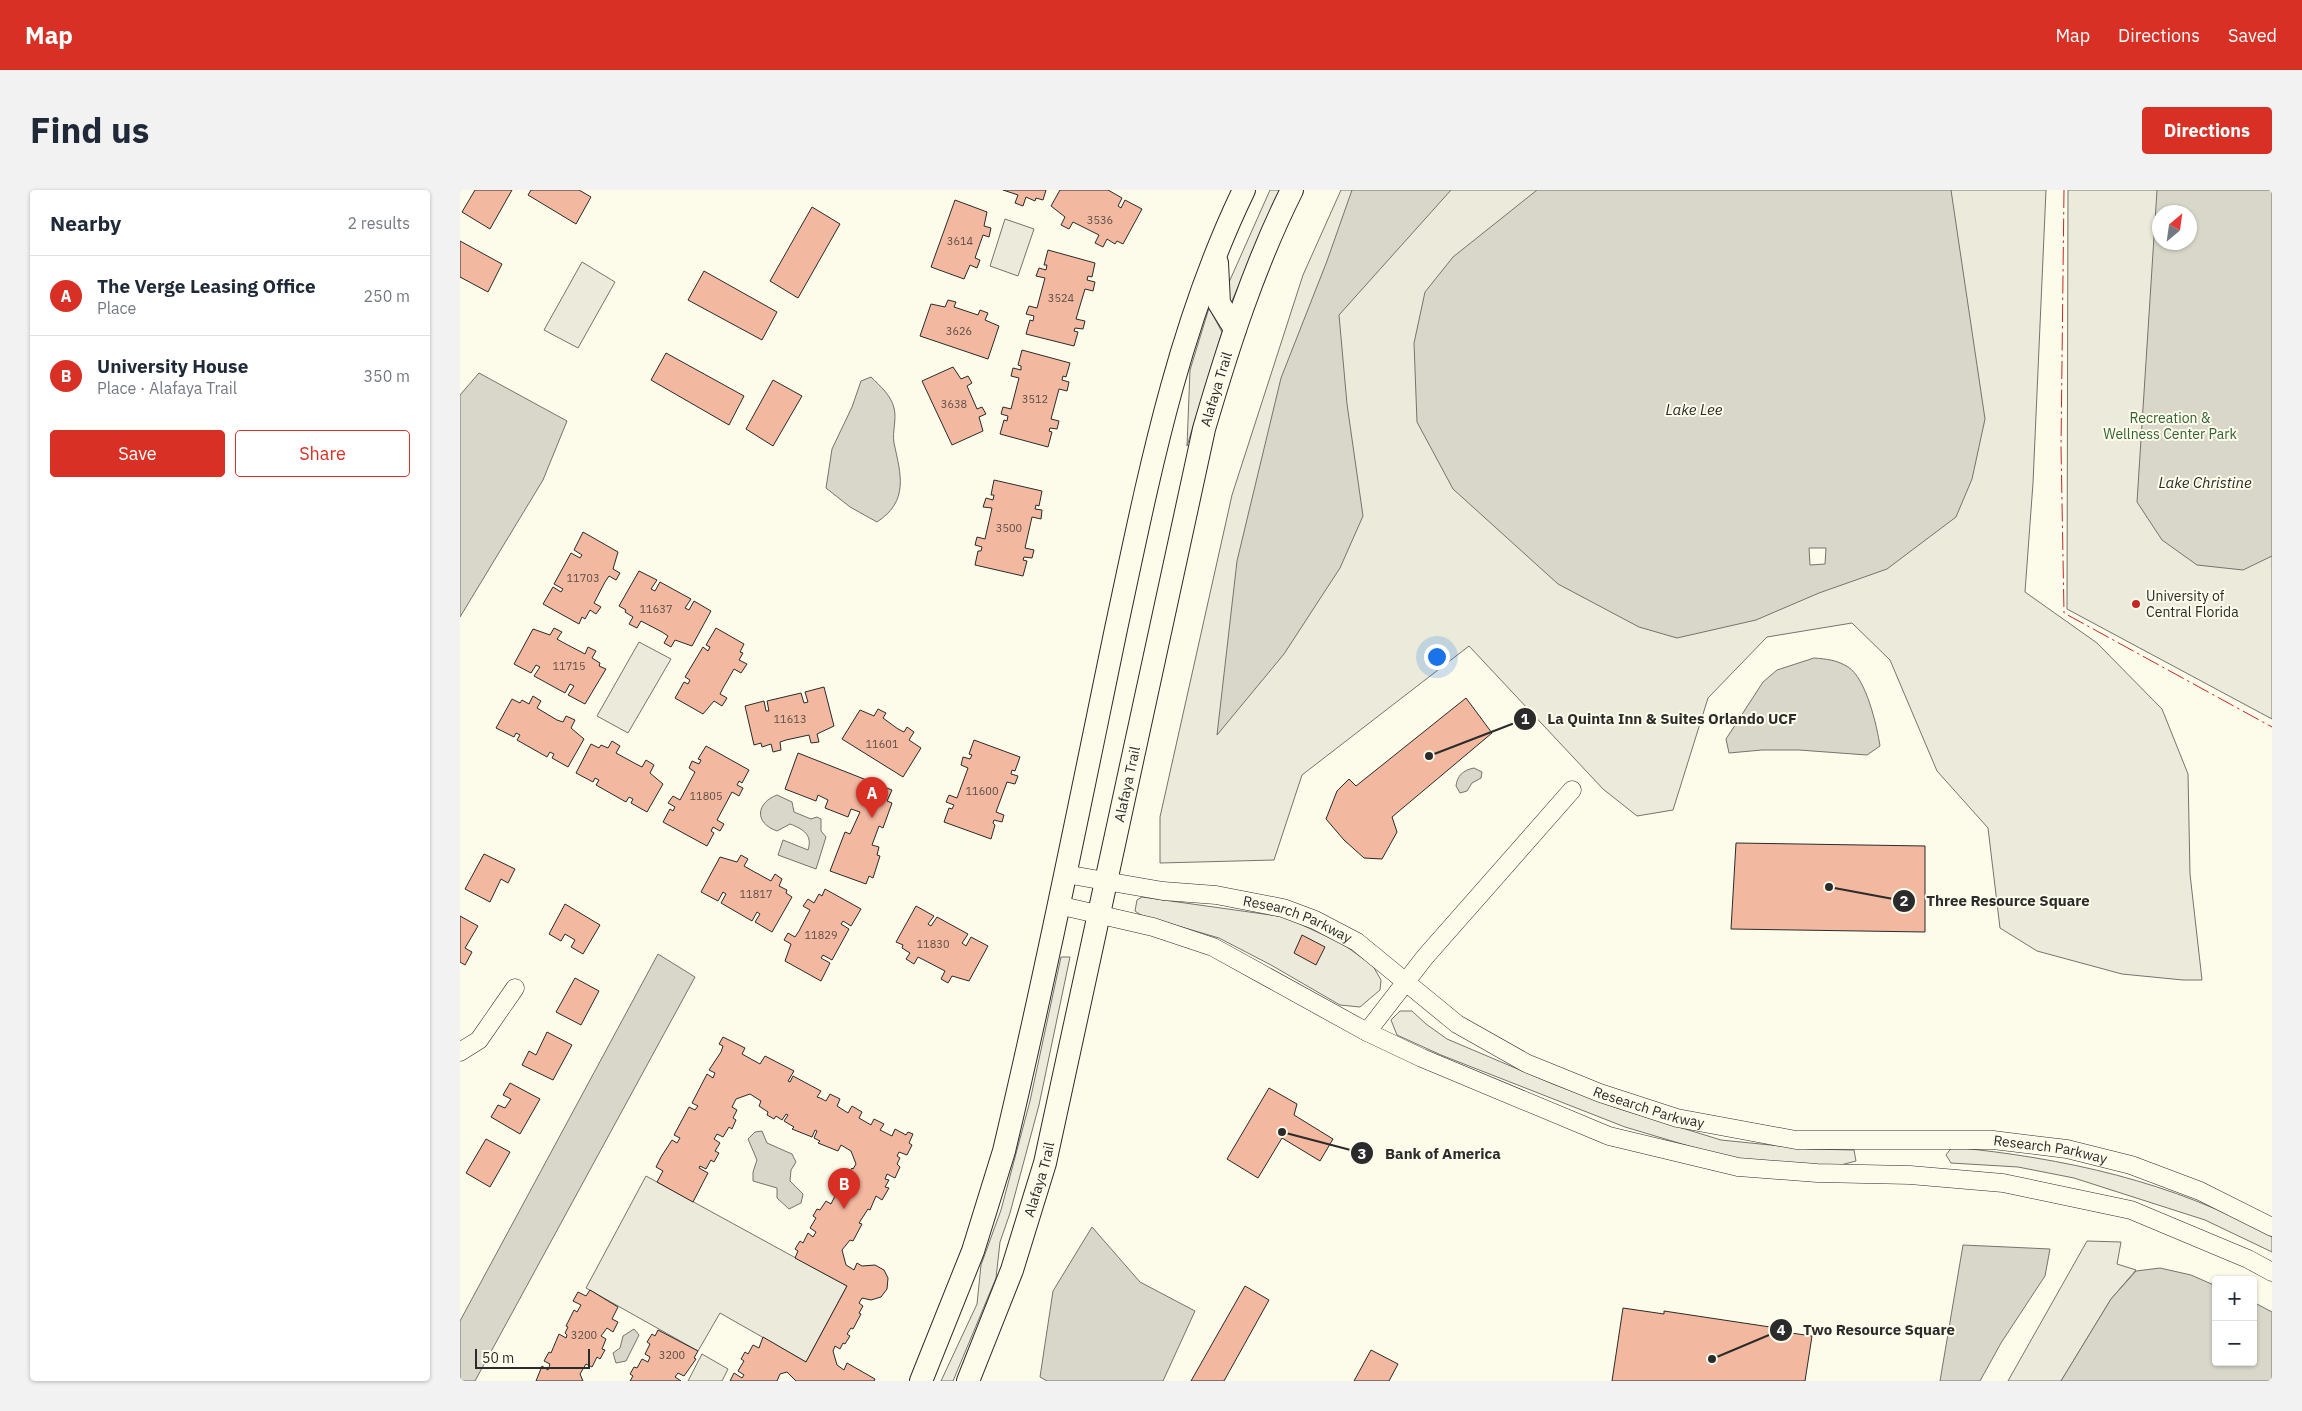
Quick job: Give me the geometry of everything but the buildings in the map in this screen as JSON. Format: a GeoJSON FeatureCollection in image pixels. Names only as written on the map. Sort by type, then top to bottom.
{"type":"FeatureCollection","features":[{"type":"Feature","properties":{"kind":"main road"},"geometry":{"type":"LineString","coordinates":[[921,1381],[970,1261],[990,1200],[1015,1104],[1148,480],[1178,363],[1217,252],[1244,190]]}},
{"type":"Feature","properties":{"kind":"main road","name":"Alafaya Trail"},"geometry":{"type":"LineString","coordinates":[[968,1381],[1012,1270],[1045,1163],[1204,428],[1256,269],[1292,190]]}},
{"type":"Feature","properties":{"kind":"main road"},"geometry":{"type":"LineString","coordinates":[[1217,252],[1219,302],[1235,329]]}},
{"type":"Feature","properties":{"kind":"street"},"geometry":{"type":"LineString","coordinates":[[1367,1032],[1405,981],[1572,790]]}},
{"type":"Feature","properties":{"kind":"street","name":"Research Parkway"},"geometry":{"type":"LineString","coordinates":[[1065,874],[1163,891],[1216,895],[1283,908],[1315,920],[1357,942],[1457,1024],[1526,1063],[1600,1094],[1677,1118],[1796,1140],[1994,1140],[2067,1149],[2131,1165],[2200,1191],[2272,1227]]}},
{"type":"Feature","properties":{"kind":"street"},"geometry":{"type":"LineString","coordinates":[[1058,905],[1182,935],[1213,947],[1367,1032],[1430,1061],[1609,1136],[1738,1167],[1817,1173],[1910,1174],[2003,1183],[2131,1210],[2248,1258],[2272,1272]]}},
{"type":"Feature","properties":{"kind":"street"},"geometry":{"type":"LineString","coordinates":[[460,1052],[480,1040],[515,988]]}},
{"type":"Feature","properties":{"kind":"green space"},"geometry":{"type":"Polygon","coordinates":[[[1270,190],[1280,190],[1228,310],[1226,289],[1270,190]]]}},
{"type":"Feature","properties":{"kind":"green space"},"geometry":{"type":"Polygon","coordinates":[[[1341,190],[2046,190],[2033,483],[2025,592],[2097,643],[2162,709],[2188,774],[2190,874],[2202,980],[2122,974],[2037,951],[2000,928],[1988,828],[1937,771],[1890,660],[1852,623],[1767,637],[1708,698],[1673,810],[1637,816],[1603,789],[1469,646],[1302,775],[1274,860],[1160,863],[1160,817],[1232,495],[1303,275],[1341,190]]]}},
{"type":"Feature","properties":{"kind":"green space","name":"Recreation & Wellness Center Park"},"geometry":{"type":"Polygon","coordinates":[[[2068,190],[2272,190],[2272,719],[2067,609],[2068,190]]]}},
{"type":"Feature","properties":{"kind":"green space"},"geometry":{"type":"Polygon","coordinates":[[[1005,219],[1034,229],[1018,276],[990,266],[1005,219]]]}},
{"type":"Feature","properties":{"kind":"green space"},"geometry":{"type":"Polygon","coordinates":[[[582,262],[615,282],[578,348],[544,330],[582,262]]]}},
{"type":"Feature","properties":{"kind":"green space"},"geometry":{"type":"Polygon","coordinates":[[[1209,308],[1222,332],[1187,446],[1190,370],[1209,308]]]}},
{"type":"Feature","properties":{"kind":"green space"},"geometry":{"type":"Polygon","coordinates":[[[639,642],[671,659],[628,733],[597,716],[639,642]]]}},
{"type":"Feature","properties":{"kind":"green space"},"geometry":{"type":"Polygon","coordinates":[[[1142,897],[1285,917],[1343,944],[1373,966],[1381,980],[1380,990],[1360,1007],[1340,1005],[1271,965],[1219,938],[1141,915],[1135,911],[1137,900],[1142,897]]]}},
{"type":"Feature","properties":{"kind":"green space"},"geometry":{"type":"Polygon","coordinates":[[[1061,957],[1070,957],[1039,1105],[1010,1213],[1000,1242],[996,1278],[953,1381],[941,1381],[977,1304],[981,1265],[1001,1210],[1030,1101],[1061,957]]]}},
{"type":"Feature","properties":{"kind":"green space"},"geometry":{"type":"Polygon","coordinates":[[[1400,1011],[1412,1011],[1447,1039],[1553,1084],[1617,1108],[1721,1140],[1810,1149],[1854,1150],[1856,1161],[1833,1167],[1729,1158],[1625,1127],[1441,1055],[1397,1035],[1391,1020],[1400,1011]]]}},
{"type":"Feature","properties":{"kind":"green space"},"geometry":{"type":"Polygon","coordinates":[[[1952,1147],[2035,1158],[2076,1166],[2157,1187],[2196,1201],[2272,1237],[2272,1252],[2205,1220],[2074,1178],[2018,1167],[1951,1163],[1946,1155],[1952,1147]]]}},
{"type":"Feature","properties":{"kind":"green space"},"geometry":{"type":"Polygon","coordinates":[[[2087,1241],[2121,1242],[2117,1264],[2136,1270],[2111,1299],[2061,1381],[2008,1381],[2087,1241]]]}},
{"type":"Feature","properties":{"kind":"green space"},"geometry":{"type":"Polygon","coordinates":[[[702,1354],[728,1369],[722,1381],[688,1381],[702,1354]]]}},
{"type":"Feature","properties":{"kind":"shaded area"},"geometry":{"type":"Polygon","coordinates":[[[646,1176],[847,1286],[806,1362],[720,1313],[698,1351],[586,1288],[646,1176]]]}},
{"type":"Feature","properties":{"kind":"water"},"geometry":{"type":"Polygon","coordinates":[[[1352,190],[1451,190],[1339,315],[1347,404],[1363,516],[1340,568],[1284,654],[1217,735],[1237,561],[1281,378],[1327,261],[1352,190]]]}},
{"type":"Feature","properties":{"kind":"water","name":"Lake Lee"},"geometry":{"type":"Polygon","coordinates":[[[1537,190],[1951,190],[1985,419],[1972,479],[1956,517],[1887,569],[1819,593],[1756,620],[1677,638],[1639,627],[1558,584],[1453,489],[1417,422],[1414,343],[1425,292],[1453,257],[1537,190]]]}},
{"type":"Feature","properties":{"kind":"water","name":"Lake Christine"},"geometry":{"type":"Polygon","coordinates":[[[2157,190],[2272,190],[2272,556],[2243,570],[2197,565],[2162,540],[2137,502],[2153,250],[2197,250],[2197,205],[2156,205],[2157,190]]]}},
{"type":"Feature","properties":{"kind":"water"},"geometry":{"type":"Polygon","coordinates":[[[479,373],[567,421],[543,480],[460,617],[460,395],[479,373]]]}},
{"type":"Feature","properties":{"kind":"water"},"geometry":{"type":"Polygon","coordinates":[[[871,377],[893,403],[895,417],[894,439],[900,477],[900,487],[894,505],[877,522],[850,507],[826,488],[832,449],[852,407],[861,381],[871,377]]]}},
{"type":"Feature","properties":{"kind":"water"},"geometry":{"type":"Polygon","coordinates":[[[1814,658],[1828,659],[1848,667],[1860,681],[1870,703],[1880,746],[1867,755],[1799,750],[1762,750],[1729,753],[1726,739],[1763,682],[1777,670],[1814,658]]]}},
{"type":"Feature","properties":{"kind":"water"},"geometry":{"type":"Polygon","coordinates":[[[1474,768],[1482,772],[1481,778],[1472,783],[1467,791],[1460,793],[1456,786],[1459,776],[1467,770],[1474,768]]]}},
{"type":"Feature","properties":{"kind":"water"},"geometry":{"type":"Polygon","coordinates":[[[777,795],[792,802],[794,812],[811,819],[817,817],[821,819],[821,831],[826,837],[816,869],[778,855],[783,840],[808,850],[809,840],[803,830],[790,824],[777,831],[764,823],[760,813],[762,808],[765,803],[777,795]]]}},
{"type":"Feature","properties":{"kind":"water"},"geometry":{"type":"Polygon","coordinates":[[[658,954],[695,977],[475,1381],[460,1381],[460,1321],[658,954]]]}},
{"type":"Feature","properties":{"kind":"water"},"geometry":{"type":"Polygon","coordinates":[[[762,1131],[767,1143],[792,1154],[796,1162],[791,1170],[790,1181],[803,1194],[801,1203],[789,1209],[777,1198],[777,1188],[753,1181],[753,1172],[757,1160],[748,1139],[755,1132],[762,1131]]]}},
{"type":"Feature","properties":{"kind":"water"},"geometry":{"type":"Polygon","coordinates":[[[1092,1227],[1140,1282],[1195,1311],[1163,1381],[1047,1381],[1040,1377],[1053,1291],[1092,1227]]]}},
{"type":"Feature","properties":{"kind":"water"},"geometry":{"type":"Polygon","coordinates":[[[1963,1245],[2050,1249],[2045,1276],[2001,1343],[1980,1381],[1940,1381],[1963,1245]]]}},
{"type":"Feature","properties":{"kind":"water"},"geometry":{"type":"Polygon","coordinates":[[[2160,1268],[2191,1275],[2212,1284],[2212,1366],[2257,1366],[2257,1304],[2272,1312],[2272,1381],[2061,1381],[2111,1299],[2136,1271],[2160,1268]]]}},
{"type":"Feature","properties":{"kind":"water"},"geometry":{"type":"Polygon","coordinates":[[[634,1329],[639,1335],[626,1361],[616,1363],[613,1353],[620,1348],[623,1336],[634,1329]]]}},
{"type":"Feature","properties":{"kind":"pier"},"geometry":{"type":"Polygon","coordinates":[[[1809,548],[1826,548],[1825,564],[1810,565],[1809,548]]]}},
{"type":"Feature","properties":{"kind":"power"},"geometry":{"type":"LineString","coordinates":[[2064,190],[2061,447],[2064,613],[2272,727]]}},
{"type":"Feature","properties":{"kind":"place","name":"University of Central Florida"},"geometry":{"type":"Point","coordinates":[2136,604]}},
{"type":"Feature","properties":{"kind":"place","name":"La Quinta Inn & Suites Orlando UCF"},"geometry":{"type":"Point","coordinates":[1429,756]}},
{"type":"Feature","properties":{"kind":"place","name":"The Verge Leasing Office"},"geometry":{"type":"Point","coordinates":[872,818]}},
{"type":"Feature","properties":{"kind":"place","name":"Three Resource Square"},"geometry":{"type":"Point","coordinates":[1829,887]}},
{"type":"Feature","properties":{"kind":"place","name":"Bank of America"},"geometry":{"type":"Point","coordinates":[1282,1132]}},
{"type":"Feature","properties":{"kind":"place","name":"University House"},"geometry":{"type":"Point","coordinates":[844,1209]}},
{"type":"Feature","properties":{"kind":"place","name":"Two Resource Square"},"geometry":{"type":"Point","coordinates":[1712,1359]}}]}
